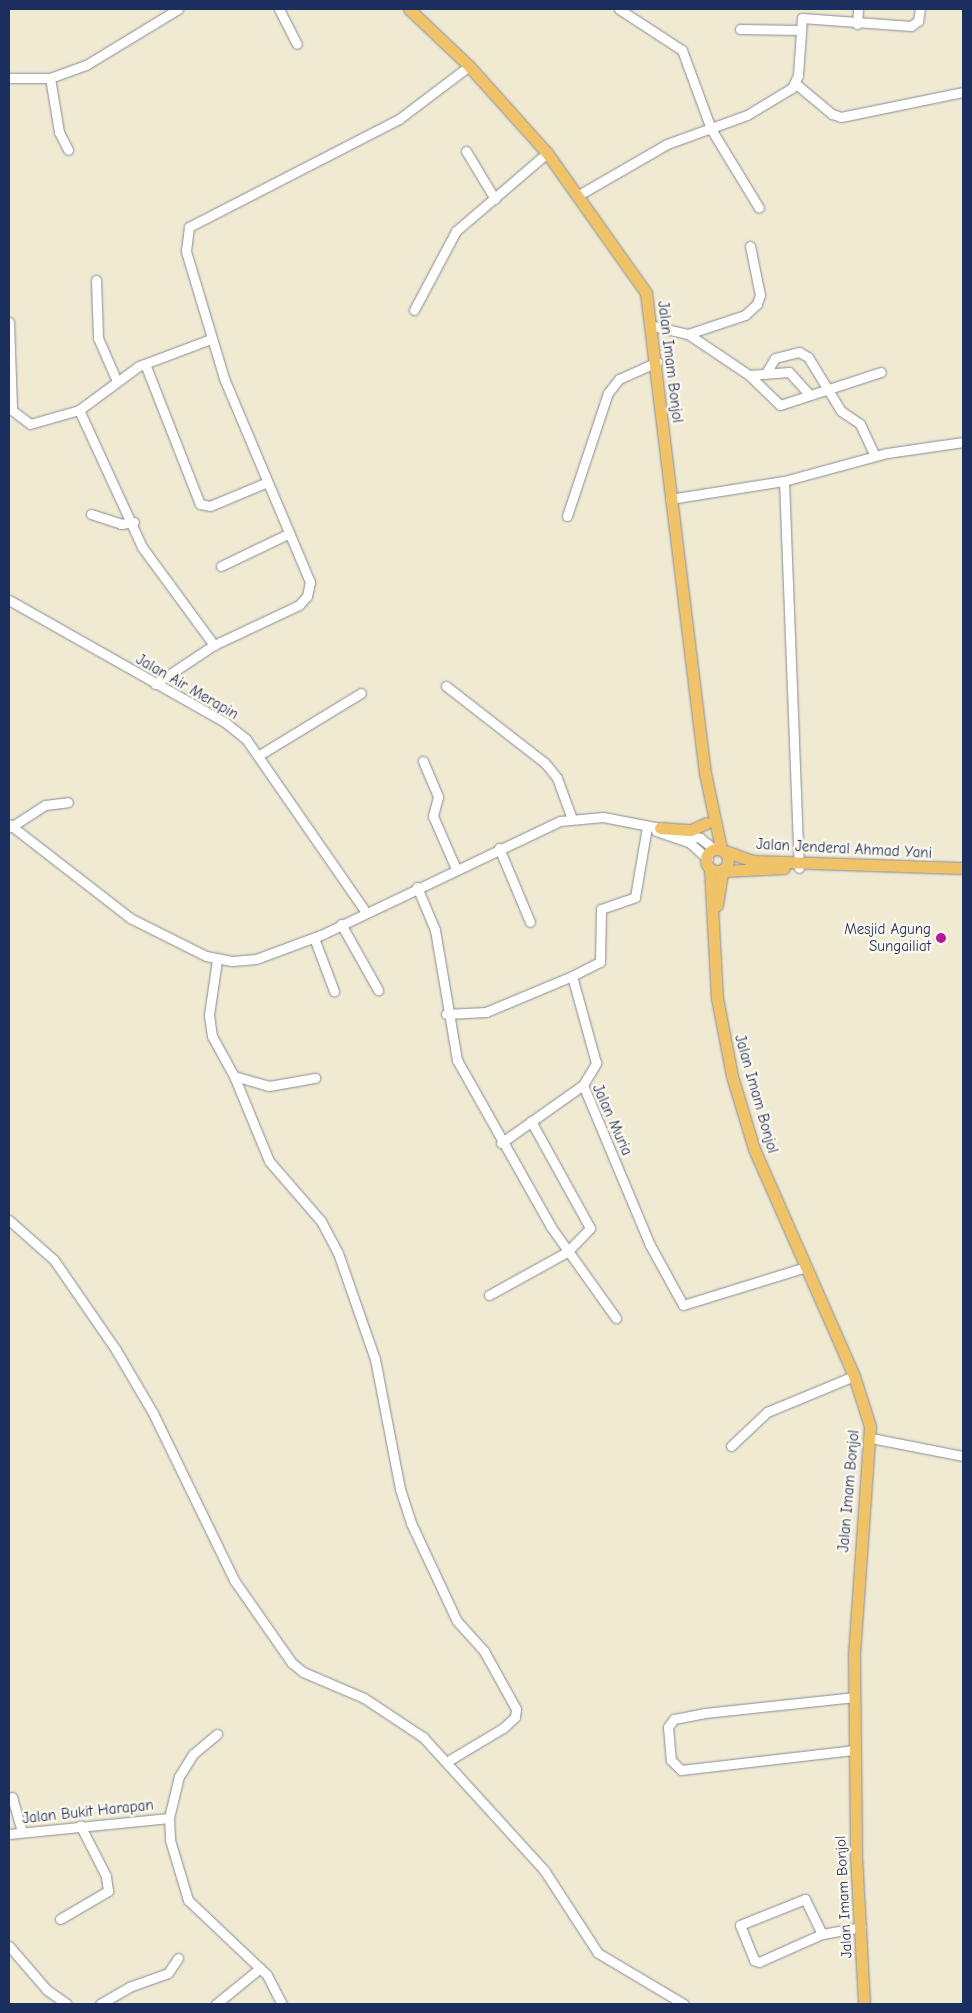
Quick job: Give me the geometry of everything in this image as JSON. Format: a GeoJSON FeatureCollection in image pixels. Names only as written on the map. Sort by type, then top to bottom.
{"type":"FeatureCollection","features":[{"type":"Feature","properties":{"kind":"main road","name":"Jalan Imam Bonjol"},"geometry":{"type":"LineString","coordinates":[[408,9],[469,66],[547,154],[646,293],[653,326],[670,499],[705,773],[723,871],[713,949]]}},
{"type":"Feature","properties":{"kind":"main road","name":"Jalan Imam Bonjol"},"geometry":{"type":"LineString","coordinates":[[705,773],[707,823],[718,849]]}},
{"type":"Feature","properties":{"kind":"main road"},"geometry":{"type":"LineString","coordinates":[[653,828],[692,830],[707,823]]}},
{"type":"Feature","properties":{"kind":"main road","name":"Jalan Jenderal Ahmad Yani"},"geometry":{"type":"LineString","coordinates":[[718,849],[752,861],[963,874]]}},
{"type":"Feature","properties":{"kind":"main road"},"geometry":{"type":"LineString","coordinates":[[709,864],[718,849]]}},
{"type":"Feature","properties":{"kind":"main road","name":"Jalan Imam Bonjol"},"geometry":{"type":"LineString","coordinates":[[709,864],[713,949],[732,1076],[754,1149],[854,1376],[871,1438],[856,1593],[855,1750],[864,2004]]}},
{"type":"Feature","properties":{"kind":"main road","name":"Jalan Jenderal Ahmad Yani"},"geometry":{"type":"LineString","coordinates":[[709,864],[723,871],[799,865],[963,868]]}},
{"type":"Feature","properties":{"kind":"street"},"geometry":{"type":"LineString","coordinates":[[9,78],[50,78],[86,65],[178,9]]}},
{"type":"Feature","properties":{"kind":"street"},"geometry":{"type":"LineString","coordinates":[[279,9],[297,44]]}},
{"type":"Feature","properties":{"kind":"street"},"geometry":{"type":"LineString","coordinates":[[619,9],[682,50],[711,129],[759,208]]}},
{"type":"Feature","properties":{"kind":"street"},"geometry":{"type":"LineString","coordinates":[[857,24],[858,9]]}},
{"type":"Feature","properties":{"kind":"street"},"geometry":{"type":"LineString","coordinates":[[796,84],[803,13],[857,24],[911,26],[918,21],[920,9]]}},
{"type":"Feature","properties":{"kind":"street"},"geometry":{"type":"LineString","coordinates":[[740,29],[800,30]]}},
{"type":"Feature","properties":{"kind":"street"},"geometry":{"type":"LineString","coordinates":[[155,684],[214,645],[288,611],[307,596],[309,573],[264,484],[211,339],[186,251],[189,227],[399,120],[469,66]]}},
{"type":"Feature","properties":{"kind":"street"},"geometry":{"type":"LineString","coordinates":[[50,78],[58,132],[68,150]]}},
{"type":"Feature","properties":{"kind":"street"},"geometry":{"type":"LineString","coordinates":[[577,196],[666,144],[747,115],[796,84]]}},
{"type":"Feature","properties":{"kind":"street"},"geometry":{"type":"LineString","coordinates":[[796,84],[832,114],[841,117],[963,92]]}},
{"type":"Feature","properties":{"kind":"street"},"geometry":{"type":"LineString","coordinates":[[466,151],[495,199]]}},
{"type":"Feature","properties":{"kind":"street"},"geometry":{"type":"LineString","coordinates":[[414,310],[454,234],[547,154]]}},
{"type":"Feature","properties":{"kind":"street"},"geometry":{"type":"LineString","coordinates":[[688,334],[745,315],[757,304],[760,295],[750,246]]}},
{"type":"Feature","properties":{"kind":"street"},"geometry":{"type":"LineString","coordinates":[[96,280],[98,338],[116,379]]}},
{"type":"Feature","properties":{"kind":"street"},"geometry":{"type":"LineString","coordinates":[[9,322],[11,409],[30,424],[79,410],[116,379],[145,364],[211,339]]}},
{"type":"Feature","properties":{"kind":"street"},"geometry":{"type":"LineString","coordinates":[[653,326],[688,334],[749,375],[774,404],[882,372]]}},
{"type":"Feature","properties":{"kind":"street"},"geometry":{"type":"LineString","coordinates":[[766,373],[771,360],[799,352],[808,357],[841,411],[860,424],[875,456]]}},
{"type":"Feature","properties":{"kind":"street"},"geometry":{"type":"LineString","coordinates":[[568,516],[608,393],[619,379],[656,362]]}},
{"type":"Feature","properties":{"kind":"street"},"geometry":{"type":"LineString","coordinates":[[145,364],[200,504],[210,506],[264,484]]}},
{"type":"Feature","properties":{"kind":"street"},"geometry":{"type":"LineString","coordinates":[[749,375],[789,372],[810,394]]}},
{"type":"Feature","properties":{"kind":"street"},"geometry":{"type":"LineString","coordinates":[[79,410],[134,522],[142,547],[214,645]]}},
{"type":"Feature","properties":{"kind":"street"},"geometry":{"type":"LineString","coordinates":[[670,499],[784,481],[875,456],[963,442]]}},
{"type":"Feature","properties":{"kind":"street"},"geometry":{"type":"LineString","coordinates":[[784,481],[799,865]]}},
{"type":"Feature","properties":{"kind":"street"},"geometry":{"type":"LineString","coordinates":[[91,514],[121,524],[134,522]]}},
{"type":"Feature","properties":{"kind":"street"},"geometry":{"type":"LineString","coordinates":[[221,566],[290,533]]}},
{"type":"Feature","properties":{"kind":"street","name":"Jalan Air Merapin"},"geometry":{"type":"LineString","coordinates":[[9,600],[226,723],[261,754],[366,912]]}},
{"type":"Feature","properties":{"kind":"street"},"geometry":{"type":"LineString","coordinates":[[446,686],[545,763],[561,785],[572,818]]}},
{"type":"Feature","properties":{"kind":"street"},"geometry":{"type":"LineString","coordinates":[[261,754],[361,693]]}},
{"type":"Feature","properties":{"kind":"street"},"geometry":{"type":"LineString","coordinates":[[423,762],[438,797],[433,816],[456,870]]}},
{"type":"Feature","properties":{"kind":"street"},"geometry":{"type":"LineString","coordinates":[[68,802],[45,805],[10,825],[130,918],[217,960],[244,960],[282,950],[314,938],[499,848],[572,818],[603,817],[700,838],[718,849]]}},
{"type":"Feature","properties":{"kind":"street"},"geometry":{"type":"LineString","coordinates":[[653,828],[690,843],[709,864]]}},
{"type":"Feature","properties":{"kind":"street"},"geometry":{"type":"LineString","coordinates":[[446,1014],[486,1012],[572,976],[600,962],[601,909],[635,897],[653,828]]}},
{"type":"Feature","properties":{"kind":"street"},"geometry":{"type":"LineString","coordinates":[[499,848],[530,922]]}},
{"type":"Feature","properties":{"kind":"street"},"geometry":{"type":"LineString","coordinates":[[417,887],[435,930],[446,1014],[457,1060],[501,1143],[566,1252],[616,1318]]}},
{"type":"Feature","properties":{"kind":"street"},"geometry":{"type":"LineString","coordinates":[[341,924],[378,990]]}},
{"type":"Feature","properties":{"kind":"street"},"geometry":{"type":"LineString","coordinates":[[314,938],[334,991]]}},
{"type":"Feature","properties":{"kind":"street"},"geometry":{"type":"LineString","coordinates":[[217,960],[210,1030],[234,1076],[269,1161],[321,1221],[338,1253],[375,1359],[400,1489],[410,1523],[457,1621],[484,1651],[516,1709],[515,1717],[503,1728],[448,1760]]}},
{"type":"Feature","properties":{"kind":"street"},"geometry":{"type":"LineString","coordinates":[[572,976],[596,1063],[583,1085]]}},
{"type":"Feature","properties":{"kind":"street"},"geometry":{"type":"LineString","coordinates":[[234,1076],[269,1086],[315,1078]]}},
{"type":"Feature","properties":{"kind":"street","name":"Jalan Muria"},"geometry":{"type":"LineString","coordinates":[[501,1143],[530,1120],[583,1085],[650,1245],[682,1305],[806,1268]]}},
{"type":"Feature","properties":{"kind":"street"},"geometry":{"type":"LineString","coordinates":[[489,1295],[566,1252],[590,1230],[590,1221],[556,1174],[530,1120]]}},
{"type":"Feature","properties":{"kind":"street"},"geometry":{"type":"LineString","coordinates":[[9,1220],[54,1260],[116,1350],[153,1413],[234,1580],[292,1662],[303,1672],[384,1710],[448,1760],[544,1870],[598,1953],[684,2004]]}},
{"type":"Feature","properties":{"kind":"street"},"geometry":{"type":"LineString","coordinates":[[731,1446],[768,1412],[854,1376]]}},
{"type":"Feature","properties":{"kind":"street"},"geometry":{"type":"LineString","coordinates":[[871,1438],[963,1456]]}},
{"type":"Feature","properties":{"kind":"street"},"geometry":{"type":"LineString","coordinates":[[855,1697],[706,1712],[674,1719],[668,1727],[671,1760],[681,1770],[855,1750]]}},
{"type":"Feature","properties":{"kind":"street"},"geometry":{"type":"LineString","coordinates":[[217,1734],[193,1754],[179,1776],[169,1818],[170,1840],[188,1900],[260,1968],[282,2004]]}},
{"type":"Feature","properties":{"kind":"street"},"geometry":{"type":"LineString","coordinates":[[12,1797],[22,1832]]}},
{"type":"Feature","properties":{"kind":"street","name":"Jalan Bukit Harapan"},"geometry":{"type":"LineString","coordinates":[[9,1834],[80,1824],[169,1818]]}},
{"type":"Feature","properties":{"kind":"street"},"geometry":{"type":"LineString","coordinates":[[60,1919],[90,1905],[108,1890],[80,1824]]}},
{"type":"Feature","properties":{"kind":"street"},"geometry":{"type":"LineString","coordinates":[[822,1934],[805,1899],[740,1924],[757,1962],[822,1934],[861,1927]]}},
{"type":"Feature","properties":{"kind":"street"},"geometry":{"type":"LineString","coordinates":[[9,1946],[48,1990],[67,2004]]}},
{"type":"Feature","properties":{"kind":"street"},"geometry":{"type":"LineString","coordinates":[[100,2004],[129,1987],[168,1973],[178,1958]]}},
{"type":"Feature","properties":{"kind":"street"},"geometry":{"type":"LineString","coordinates":[[216,2004],[260,1968]]}},
{"type":"Feature","properties":{"kind":"place","name":"Mesjid Agung Sungailiat"},"geometry":{"type":"Point","coordinates":[941,938]}}]}
